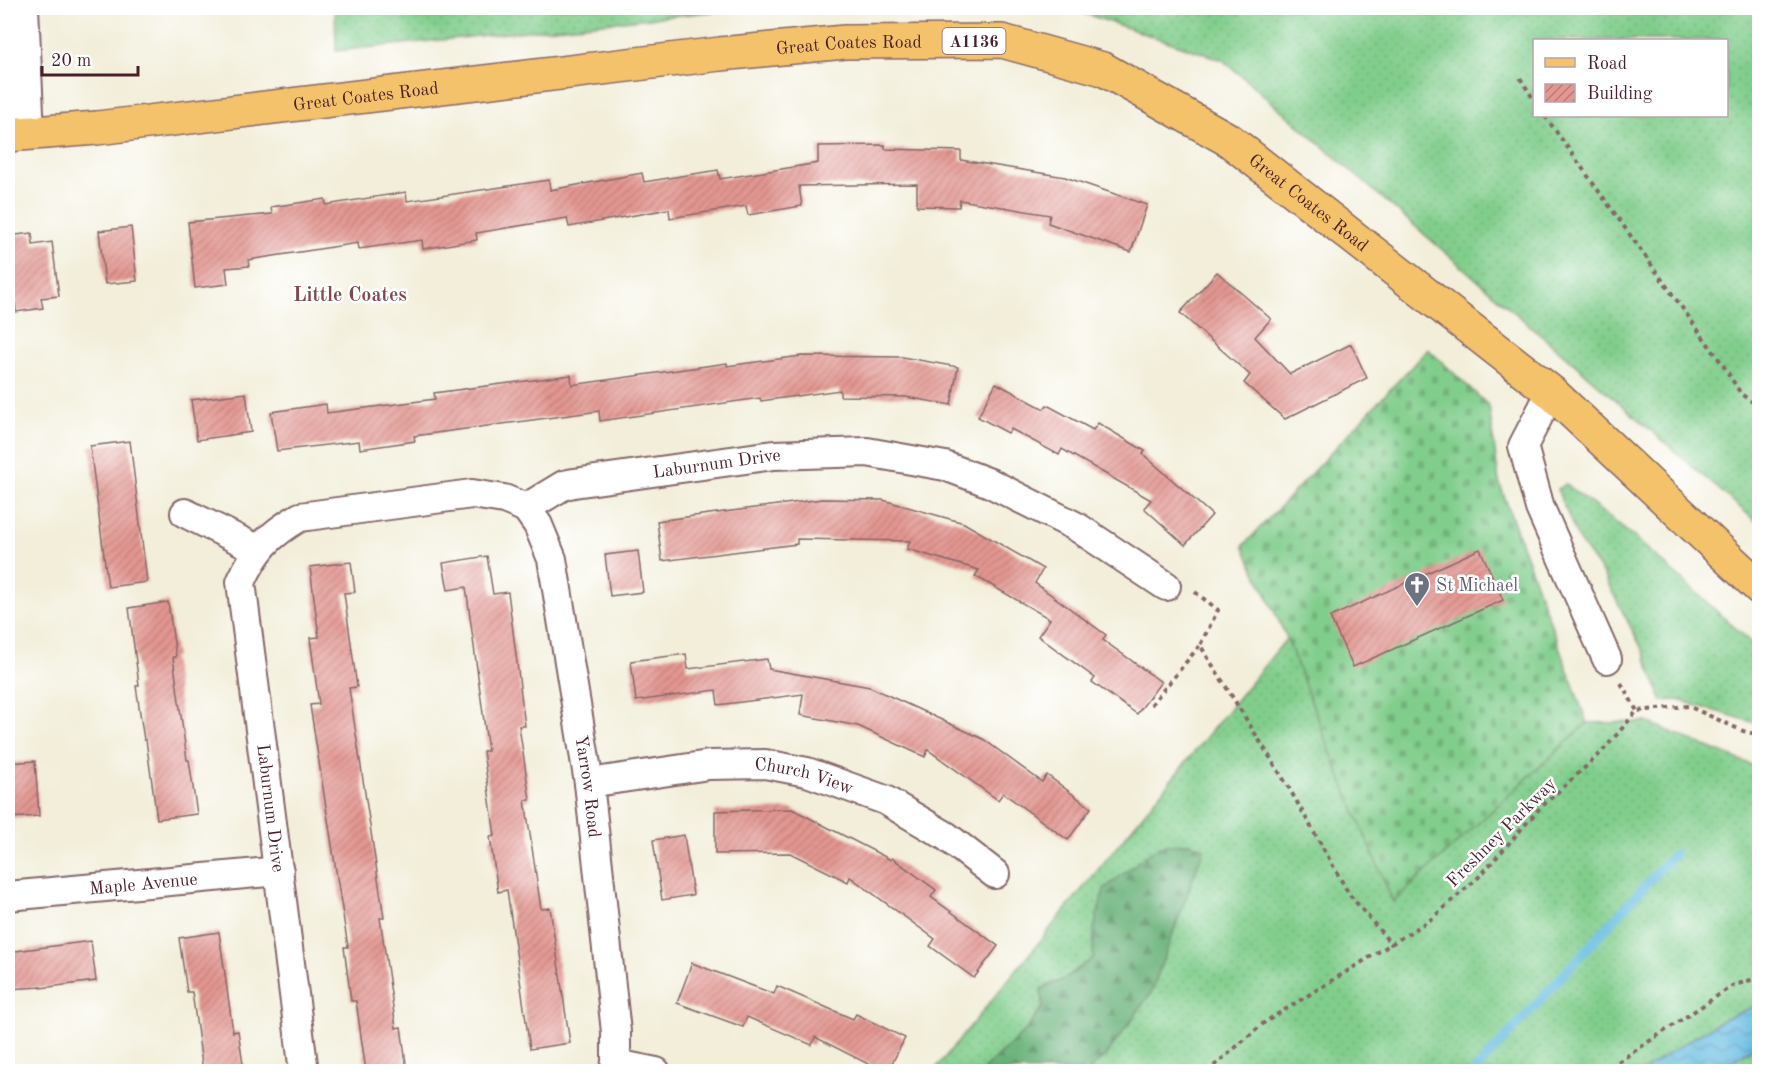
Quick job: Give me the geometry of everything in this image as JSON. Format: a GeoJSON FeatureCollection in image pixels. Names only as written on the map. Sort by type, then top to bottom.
{"type":"FeatureCollection","features":[{"type":"Feature","properties":{"kind":"main road","name":"Great Coates Road"},"geometry":{"type":"LineString","coordinates":[[19,134],[97,128],[834,43],[1002,41],[1103,69],[1229,141],[1551,392],[1760,588]]}},
{"type":"Feature","properties":{"kind":"street"},"geometry":{"type":"LineString","coordinates":[[19,134],[24,8]]}},
{"type":"Feature","properties":{"kind":"street"},"geometry":{"type":"LineString","coordinates":[[1551,392],[1523,446],[1540,508],[1607,659]]}},
{"type":"Feature","properties":{"kind":"street","name":"Laburnum Drive"},"geometry":{"type":"LineString","coordinates":[[304,1071],[241,582],[250,562],[259,550],[280,529],[300,517],[472,494],[504,499],[526,508],[564,485],[574,483],[774,455],[867,452],[945,466],[990,483],[1077,527],[1166,586]]}},
{"type":"Feature","properties":{"kind":"street","name":"Yarrow Road"},"geometry":{"type":"LineString","coordinates":[[526,508],[538,525],[552,559],[589,783],[616,1032],[615,1068]]}},
{"type":"Feature","properties":{"kind":"street"},"geometry":{"type":"LineString","coordinates":[[185,513],[259,550]]}},
{"type":"Feature","properties":{"kind":"street","name":"Church View"},"geometry":{"type":"LineString","coordinates":[[589,783],[709,765],[765,764],[807,772],[885,800],[946,836],[995,874]]}},
{"type":"Feature","properties":{"kind":"street","name":"Maple Avenue"},"geometry":{"type":"LineString","coordinates":[[8,896],[279,871]]}},
{"type":"Feature","properties":{"kind":"street"},"geometry":{"type":"LineString","coordinates":[[615,1068],[656,1071]]}},
{"type":"Feature","properties":{"kind":"path"},"geometry":{"type":"LineString","coordinates":[[1520,78],[1533,98]]}},
{"type":"Feature","properties":{"kind":"path"},"geometry":{"type":"LineString","coordinates":[[1546,117],[1724,364],[1741,394],[1760,407]]}},
{"type":"Feature","properties":{"kind":"path"},"geometry":{"type":"LineString","coordinates":[[1152,705],[1200,645],[1218,610],[1174,576],[1166,586]]}},
{"type":"Feature","properties":{"kind":"path"},"geometry":{"type":"LineString","coordinates":[[1200,645],[1289,788],[1349,894],[1392,945]]}},
{"type":"Feature","properties":{"kind":"path","name":"Freshney Parkway"},"geometry":{"type":"LineString","coordinates":[[1207,1071],[1265,1022],[1430,920],[1481,875],[1539,809],[1601,753],[1637,711],[1688,706],[1743,731],[1760,735]]}},
{"type":"Feature","properties":{"kind":"path"},"geometry":{"type":"LineString","coordinates":[[1603,1071],[1732,987],[1760,977]]}},
{"type":"Feature","properties":{"kind":"path"},"geometry":{"type":"LineString","coordinates":[[1744,1071],[1760,1062]]}},
{"type":"Feature","properties":{"kind":"green space"},"geometry":{"type":"Polygon","coordinates":[[[335,8],[747,8],[336,51],[335,8]]]}},
{"type":"Feature","properties":{"kind":"green space"},"geometry":{"type":"Polygon","coordinates":[[[1068,8],[1759,8],[1759,524],[1223,60],[1068,8]]]}},
{"type":"Feature","properties":{"kind":"green space"},"geometry":{"type":"Polygon","coordinates":[[[1428,349],[1489,406],[1499,482],[1587,723],[1393,902],[1336,766],[1287,638],[1243,546],[1428,349]]]}},
{"type":"Feature","properties":{"kind":"green space"},"geometry":{"type":"Polygon","coordinates":[[[1566,484],[1634,537],[1759,649],[1759,724],[1678,700],[1662,701],[1644,653],[1603,574],[1579,541],[1557,489],[1566,484]]]}},
{"type":"Feature","properties":{"kind":"green space"},"geometry":{"type":"Polygon","coordinates":[[[1287,638],[1393,901],[1587,723],[1647,722],[1759,768],[1759,1005],[1726,1018],[1644,1071],[1088,1071],[1107,1054],[1151,993],[1204,848],[1189,843],[1094,929],[1093,958],[1064,979],[1041,989],[1044,1006],[1025,1031],[982,1071],[933,1072],[1287,638]]]}},
{"type":"Feature","properties":{"kind":"green space"},"geometry":{"type":"Polygon","coordinates":[[[1189,843],[1204,848],[1151,993],[1107,1054],[1088,1071],[982,1071],[1025,1031],[1044,1006],[1041,989],[1064,979],[1093,958],[1094,929],[1104,889],[1159,846],[1189,843]]]}},
{"type":"Feature","properties":{"kind":"green space"},"geometry":{"type":"Polygon","coordinates":[[[1759,1044],[1759,1071],[1715,1072],[1759,1044]]]}},
{"type":"Feature","properties":{"kind":"water"},"geometry":{"type":"Polygon","coordinates":[[[1759,1005],[1759,1044],[1715,1071],[1644,1071],[1726,1018],[1759,1005]]]}},
{"type":"Feature","properties":{"kind":"building"},"geometry":{"type":"Polygon","coordinates":[[[885,145],[885,149],[961,151],[961,160],[1065,177],[1147,205],[1131,252],[1048,223],[1050,215],[960,200],[959,207],[917,206],[917,184],[799,186],[802,206],[748,215],[746,206],[670,218],[669,209],[569,227],[567,218],[476,233],[477,240],[423,249],[422,240],[359,249],[358,243],[248,260],[249,266],[226,268],[228,284],[195,288],[188,222],[272,214],[271,207],[325,199],[326,205],[406,192],[407,201],[549,180],[550,190],[642,173],[644,182],[718,170],[720,179],[818,163],[818,146],[885,145]]]}},
{"type":"Feature","properties":{"kind":"building"},"geometry":{"type":"Polygon","coordinates":[[[131,227],[137,281],[105,284],[99,231],[131,227]]]}},
{"type":"Feature","properties":{"kind":"building"},"geometry":{"type":"Polygon","coordinates":[[[32,233],[33,245],[52,242],[59,296],[41,298],[43,308],[16,312],[8,236],[32,233]]]}},
{"type":"Feature","properties":{"kind":"building"},"geometry":{"type":"Polygon","coordinates":[[[1217,272],[1271,319],[1255,337],[1290,374],[1351,344],[1367,378],[1285,419],[1244,383],[1250,375],[1180,313],[1217,272]]]}},
{"type":"Feature","properties":{"kind":"building"},"geometry":{"type":"Polygon","coordinates":[[[801,356],[902,357],[958,367],[951,405],[906,397],[840,396],[840,390],[761,401],[760,398],[600,421],[599,411],[414,436],[415,441],[360,449],[359,441],[277,451],[271,412],[326,404],[327,413],[435,399],[434,393],[571,375],[572,385],[727,363],[727,366],[801,356]]]}},
{"type":"Feature","properties":{"kind":"building"},"geometry":{"type":"Polygon","coordinates":[[[996,383],[1044,409],[1047,405],[1093,430],[1098,423],[1145,451],[1143,454],[1212,515],[1185,545],[1144,508],[1151,500],[1062,449],[1059,455],[1011,429],[1008,433],[978,417],[996,383]]]}},
{"type":"Feature","properties":{"kind":"building"},"geometry":{"type":"Polygon","coordinates":[[[246,393],[251,432],[197,440],[191,400],[246,393]]]}},
{"type":"Feature","properties":{"kind":"building"},"geometry":{"type":"Polygon","coordinates":[[[130,441],[147,582],[108,587],[90,446],[130,441]]]}},
{"type":"Feature","properties":{"kind":"building"},"geometry":{"type":"Polygon","coordinates":[[[822,499],[883,500],[964,523],[1043,569],[1035,583],[1106,635],[1103,640],[1161,682],[1137,714],[1092,682],[1095,678],[1038,636],[1050,619],[975,576],[979,570],[907,549],[910,541],[797,539],[797,544],[662,561],[657,521],[822,499]]]}},
{"type":"Feature","properties":{"kind":"building","name":"St Michael"},"geometry":{"type":"Polygon","coordinates":[[[1480,549],[1503,600],[1353,667],[1330,617],[1480,549]]]}},
{"type":"Feature","properties":{"kind":"building"},"geometry":{"type":"Polygon","coordinates":[[[638,551],[643,592],[610,596],[605,555],[638,551]]]}},
{"type":"Feature","properties":{"kind":"building"},"geometry":{"type":"Polygon","coordinates":[[[487,556],[493,594],[508,592],[525,726],[519,726],[530,800],[525,800],[541,909],[550,908],[570,1043],[530,1049],[507,890],[498,892],[490,837],[495,836],[483,751],[488,751],[466,587],[448,590],[443,563],[487,556]]]}},
{"type":"Feature","properties":{"kind":"building"},"geometry":{"type":"Polygon","coordinates":[[[351,562],[355,592],[344,593],[357,687],[349,688],[384,918],[380,918],[396,1028],[401,1027],[407,1071],[366,1071],[356,1001],[351,1001],[344,947],[348,947],[310,705],[319,704],[310,638],[319,637],[310,567],[351,562]]]}},
{"type":"Feature","properties":{"kind":"building"},"geometry":{"type":"Polygon","coordinates":[[[168,602],[187,760],[189,760],[197,814],[157,819],[136,686],[139,685],[129,608],[168,602]]]}},
{"type":"Feature","properties":{"kind":"building"},"geometry":{"type":"Polygon","coordinates":[[[686,654],[688,669],[767,659],[769,669],[870,687],[983,739],[1042,782],[1047,775],[1091,808],[1068,840],[1003,793],[998,800],[928,750],[925,757],[858,726],[800,715],[803,694],[718,705],[716,690],[636,701],[631,661],[686,654]]]}},
{"type":"Feature","properties":{"kind":"building"},"geometry":{"type":"Polygon","coordinates":[[[35,761],[39,816],[8,818],[8,763],[35,761]]]}},
{"type":"Feature","properties":{"kind":"building"},"geometry":{"type":"Polygon","coordinates":[[[792,809],[891,860],[892,858],[936,890],[931,897],[998,946],[974,978],[930,946],[935,939],[850,877],[848,882],[790,853],[715,854],[715,811],[792,809]]]}},
{"type":"Feature","properties":{"kind":"building"},"geometry":{"type":"Polygon","coordinates":[[[684,835],[693,895],[662,900],[653,840],[684,835]]]}},
{"type":"Feature","properties":{"kind":"building"},"geometry":{"type":"Polygon","coordinates":[[[219,932],[233,1032],[238,1031],[244,1071],[203,1071],[192,992],[187,992],[179,938],[219,932]]]}},
{"type":"Feature","properties":{"kind":"building"},"geometry":{"type":"Polygon","coordinates":[[[91,941],[96,981],[41,988],[8,989],[8,952],[91,941]]]}},
{"type":"Feature","properties":{"kind":"building"},"geometry":{"type":"Polygon","coordinates":[[[692,963],[774,994],[777,986],[853,1019],[856,1014],[905,1038],[888,1071],[882,1071],[815,1037],[812,1045],[747,1017],[743,1027],[677,1003],[692,963]]]}},
{"type":"Feature","properties":{"kind":"waterway"},"geometry":{"type":"LineString","coordinates":[[1474,1072],[1674,854]]}},
{"type":"Feature","properties":{"kind":"place","name":"St Michael"},"geometry":{"type":"Point","coordinates":[1417,608]}},
{"type":"Feature","properties":{"kind":"district","name":"Little Coates"},"geometry":{"type":"Point","coordinates":[350,294]}}]}
